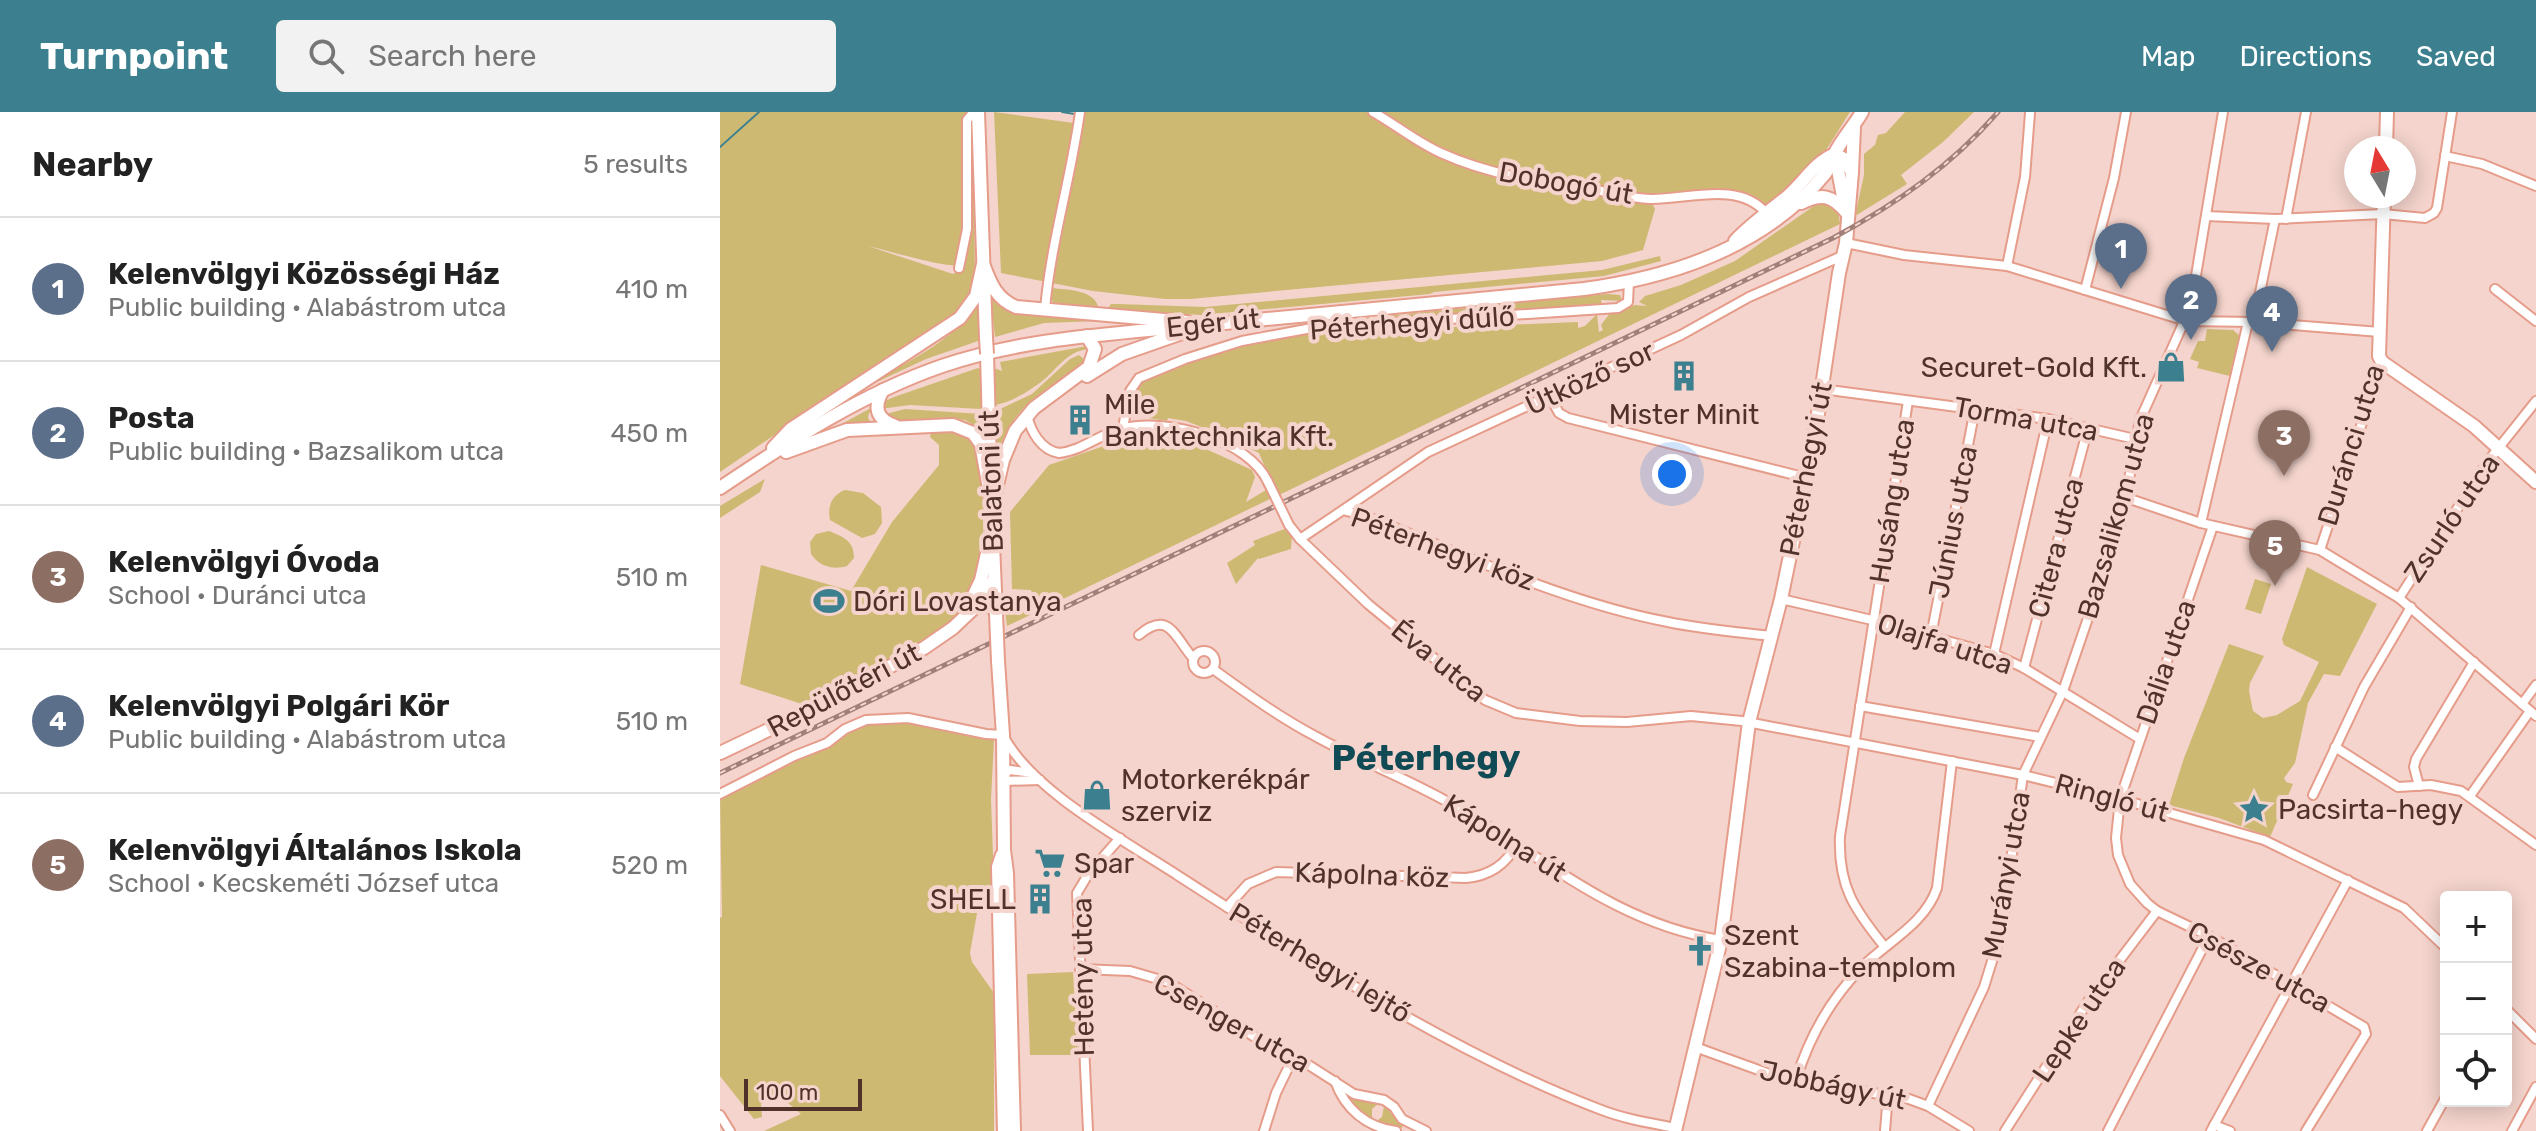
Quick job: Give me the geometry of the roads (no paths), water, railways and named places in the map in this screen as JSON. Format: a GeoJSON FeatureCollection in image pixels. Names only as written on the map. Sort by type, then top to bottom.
{"type":"FeatureCollection","features":[{"type":"Feature","properties":{"kind":"main road","name":"Egér út"},"geometry":{"type":"LineString","coordinates":[[720,488],[825,421],[883,390],[978,355],[1040,341],[1629,282],[1695,263],[1754,235],[1791,208],[1827,172],[1862,112]]}},
{"type":"Feature","properties":{"kind":"main road"},"geometry":{"type":"LineString","coordinates":[[2386,136],[2387,112]]}},
{"type":"Feature","properties":{"kind":"main road","name":"Balatoni út"},"geometry":{"type":"LineString","coordinates":[[978,113],[994,580],[1003,735],[1004,850],[998,867],[1006,1130]]}},
{"type":"Feature","properties":{"kind":"main road","name":"Péterhegyi út"},"geometry":{"type":"LineString","coordinates":[[1675,1130],[1721,940],[1749,722],[1781,599],[1807,478],[1846,243],[1854,127]]}},
{"type":"Feature","properties":{"kind":"main road"},"geometry":{"type":"LineString","coordinates":[[1835,154],[1844,159],[1852,172]]}},
{"type":"Feature","properties":{"kind":"main road","name":"Egér út"},"geometry":{"type":"LineString","coordinates":[[1733,244],[1750,225],[1789,194],[1818,163],[1835,154]]}},
{"type":"Feature","properties":{"kind":"main road","name":"Péterhegyi út"},"geometry":{"type":"LineString","coordinates":[[1835,154],[1847,213]]}},
{"type":"Feature","properties":{"kind":"main road"},"geometry":{"type":"LineString","coordinates":[[1791,208],[1816,196],[1824,196],[1837,201],[1847,213]]}},
{"type":"Feature","properties":{"kind":"main road","name":"Duránci utca"},"geometry":{"type":"LineString","coordinates":[[2382,362],[2379,356],[2383,208]]}},
{"type":"Feature","properties":{"kind":"main road"},"geometry":{"type":"LineString","coordinates":[[983,264],[996,293],[1016,307],[1210,324]]}},
{"type":"Feature","properties":{"kind":"main road"},"geometry":{"type":"LineString","coordinates":[[757,463],[791,429],[960,318],[976,296],[983,264]]}},
{"type":"Feature","properties":{"kind":"main road"},"geometry":{"type":"LineString","coordinates":[[1062,388],[1140,347],[1210,324]]}},
{"type":"Feature","properties":{"kind":"main road"},"geometry":{"type":"LineString","coordinates":[[992,505],[1003,460],[1012,438],[1027,415],[1089,367],[1093,360],[1094,346],[1087,336]]}},
{"type":"Feature","properties":{"kind":"main road"},"geometry":{"type":"LineString","coordinates":[[2382,362],[2448,406],[2500,447],[2536,482]]}},
{"type":"Feature","properties":{"kind":"main road"},"geometry":{"type":"LineString","coordinates":[[883,390],[877,400],[878,414],[883,421],[895,426]]}},
{"type":"Feature","properties":{"kind":"main road"},"geometry":{"type":"LineString","coordinates":[[757,463],[836,433],[945,424],[973,433],[981,444],[992,505]]}},
{"type":"Feature","properties":{"kind":"main road","name":"Repülőtéri út"},"geometry":{"type":"LineString","coordinates":[[962,619],[981,580],[992,528]]}},
{"type":"Feature","properties":{"kind":"main road","name":"Repülőtéri út"},"geometry":{"type":"LineString","coordinates":[[720,753],[808,711],[924,648],[974,608],[994,580]]}},
{"type":"Feature","properties":{"kind":"main road"},"geometry":{"type":"LineString","coordinates":[[974,608],[986,605],[996,612]]}},
{"type":"Feature","properties":{"kind":"street"},"geometry":{"type":"LineString","coordinates":[[1045,309],[1080,112]]}},
{"type":"Feature","properties":{"kind":"street","name":"Dobogó út"},"geometry":{"type":"LineString","coordinates":[[1373,112],[1441,153],[1485,168],[1543,182],[1649,199],[1691,194],[1740,197],[1753,201],[1766,213]]}},
{"type":"Feature","properties":{"kind":"street"},"geometry":{"type":"LineString","coordinates":[[2085,290],[2114,178],[2126,112]]}},
{"type":"Feature","properties":{"kind":"street","name":"Bazsalikom utca"},"geometry":{"type":"LineString","coordinates":[[2023,775],[2063,691],[2127,498],[2140,420],[2186,321],[2223,112]]}},
{"type":"Feature","properties":{"kind":"street"},"geometry":{"type":"LineString","coordinates":[[2286,219],[2306,112]]}},
{"type":"Feature","properties":{"kind":"street"},"geometry":{"type":"LineString","coordinates":[[2206,216],[2286,219],[2383,214],[2425,218],[2434,213],[2452,112]]}},
{"type":"Feature","properties":{"kind":"street"},"geometry":{"type":"LineString","coordinates":[[959,268],[967,229],[967,120],[978,113]]}},
{"type":"Feature","properties":{"kind":"street"},"geometry":{"type":"LineString","coordinates":[[2007,266],[2025,177],[2030,113]]}},
{"type":"Feature","properties":{"kind":"street"},"geometry":{"type":"LineString","coordinates":[[2445,156],[2482,164],[2536,186]]}},
{"type":"Feature","properties":{"kind":"street"},"geometry":{"type":"LineString","coordinates":[[2201,523],[2275,219]]}},
{"type":"Feature","properties":{"kind":"street"},"geometry":{"type":"LineString","coordinates":[[1846,243],[1904,255],[2007,266],[2186,321],[2251,322],[2380,332]]}},
{"type":"Feature","properties":{"kind":"street","name":"Ütköző sor"},"geometry":{"type":"LineString","coordinates":[[1343,510],[1428,452],[1681,335],[1749,297],[1842,256]]}},
{"type":"Feature","properties":{"kind":"street","name":"Péterhegyi dűlő"},"geometry":{"type":"LineString","coordinates":[[1123,428],[1130,391],[1139,378],[1229,344],[1312,328],[1618,308],[1628,302],[1629,282]]}},
{"type":"Feature","properties":{"kind":"street"},"geometry":{"type":"LineString","coordinates":[[2495,289],[2536,321]]}},
{"type":"Feature","properties":{"kind":"street","name":"Duránci utca"},"geometry":{"type":"LineString","coordinates":[[2320,550],[2382,362]]}},
{"type":"Feature","properties":{"kind":"street","name":"Torma utca"},"geometry":{"type":"LineString","coordinates":[[1822,389],[2048,419],[2135,439]]}},
{"type":"Feature","properties":{"kind":"street"},"geometry":{"type":"LineString","coordinates":[[1550,397],[1559,413],[1568,418],[1807,478]]}},
{"type":"Feature","properties":{"kind":"street","name":"Husáng utca"},"geometry":{"type":"LineString","coordinates":[[1884,946],[1854,908],[1844,883],[1839,857],[1853,743],[1908,401]]}},
{"type":"Feature","properties":{"kind":"street","name":"Zsurló utca"},"geometry":{"type":"LineString","coordinates":[[2399,598],[2500,447],[2536,401]]}},
{"type":"Feature","properties":{"kind":"street","name":"Június utca"},"geometry":{"type":"LineString","coordinates":[[1931,636],[1975,409]]}},
{"type":"Feature","properties":{"kind":"street"},"geometry":{"type":"LineString","coordinates":[[1027,415],[1037,439]]}},
{"type":"Feature","properties":{"kind":"street"},"geometry":{"type":"LineString","coordinates":[[1994,654],[2048,419]]}},
{"type":"Feature","properties":{"kind":"street"},"geometry":{"type":"LineString","coordinates":[[1012,438],[1020,435],[1037,439],[1053,452],[1067,452],[1123,428],[1149,426],[1191,430],[1244,455],[1259,466],[1289,525],[1300,539]]}},
{"type":"Feature","properties":{"kind":"street","name":"Citera utca"},"geometry":{"type":"LineString","coordinates":[[2024,668],[2088,428]]}},
{"type":"Feature","properties":{"kind":"street"},"geometry":{"type":"LineString","coordinates":[[2127,498],[2201,523],[2320,550],[2411,607],[2533,714],[2470,796]]}},
{"type":"Feature","properties":{"kind":"street","name":"Péterhegyi köz"},"geometry":{"type":"LineString","coordinates":[[1300,539],[1343,510],[1537,583],[1623,611],[1687,626],[1771,636]]}},
{"type":"Feature","properties":{"kind":"street","name":"Dália utca"},"geometry":{"type":"LineString","coordinates":[[2120,799],[2213,526]]}},
{"type":"Feature","properties":{"kind":"street","name":"Éva utca"},"geometry":{"type":"LineString","coordinates":[[1300,539],[1368,604],[1485,700],[1501,709],[1529,716],[1580,721],[1627,722],[1691,716],[1749,722]]}},
{"type":"Feature","properties":{"kind":"street","name":"Olajfa utca"},"geometry":{"type":"LineString","coordinates":[[1781,599],[1872,620],[1994,654],[2024,668],[2140,739]]}},
{"type":"Feature","properties":{"kind":"street"},"geometry":{"type":"LineString","coordinates":[[2313,795],[2364,687],[2411,607]]}},
{"type":"Feature","properties":{"kind":"street","name":"Kápolna út"},"geometry":{"type":"LineString","coordinates":[[1139,635],[1152,625],[1165,624],[1193,658]]}},
{"type":"Feature","properties":{"kind":"street","name":"Kápolna út"},"geometry":{"type":"LineString","coordinates":[[1200,651],[1209,652],[1215,659],[1213,669],[1205,673],[1197,671],[1192,663],[1193,658],[1200,651]]}},
{"type":"Feature","properties":{"kind":"street"},"geometry":{"type":"LineString","coordinates":[[2419,786],[2414,767],[2416,759],[2474,662]]}},
{"type":"Feature","properties":{"kind":"street","name":"Kápolna út"},"geometry":{"type":"LineString","coordinates":[[1213,669],[1268,709],[1314,736],[1427,790],[1628,913],[1672,929],[1721,940]]}},
{"type":"Feature","properties":{"kind":"street"},"geometry":{"type":"LineString","coordinates":[[2522,704],[2536,685]]}},
{"type":"Feature","properties":{"kind":"street"},"geometry":{"type":"LineString","coordinates":[[1860,706],[2040,737]]}},
{"type":"Feature","properties":{"kind":"street"},"geometry":{"type":"LineString","coordinates":[[720,794],[794,756],[827,743],[845,729],[866,720],[908,718],[1003,735]]}},
{"type":"Feature","properties":{"kind":"street","name":"Ringló út"},"geometry":{"type":"LineString","coordinates":[[1749,722],[2023,775],[2251,834],[2404,908],[2440,942]]}},
{"type":"Feature","properties":{"kind":"street","name":"Péterhegyi lejtő"},"geometry":{"type":"LineString","coordinates":[[1003,735],[1011,751],[1033,773],[1120,838],[1326,970],[1527,1078],[1601,1110],[1675,1130]]}},
{"type":"Feature","properties":{"kind":"street"},"geometry":{"type":"LineString","coordinates":[[2335,747],[2396,786],[2453,788],[2470,796],[2536,845]]}},
{"type":"Feature","properties":{"kind":"street"},"geometry":{"type":"LineString","coordinates":[[1796,1080],[1803,1057],[1825,1011],[1860,969],[1924,914],[1933,900],[1952,761]]}},
{"type":"Feature","properties":{"kind":"street"},"geometry":{"type":"LineString","coordinates":[[1004,777],[1010,770],[1033,773]]}},
{"type":"Feature","properties":{"kind":"street","name":"Murányi utca"},"geometry":{"type":"LineString","coordinates":[[1928,1106],[1984,987],[2001,932],[2023,775]]}},
{"type":"Feature","properties":{"kind":"street"},"geometry":{"type":"LineString","coordinates":[[1004,777],[1041,780]]}},
{"type":"Feature","properties":{"kind":"street","name":"Csésze utca"},"geometry":{"type":"LineString","coordinates":[[2120,799],[2116,838],[2118,855],[2130,884],[2157,911],[2209,936],[2364,1027],[2366,1031],[2306,1131]]}},
{"type":"Feature","properties":{"kind":"street","name":"Hetény utca"},"geometry":{"type":"LineString","coordinates":[[1088,1131],[1077,893],[1089,873],[1120,838]]}},
{"type":"Feature","properties":{"kind":"street","name":"Kápolna köz"},"geometry":{"type":"LineString","coordinates":[[1227,907],[1248,884],[1276,872],[1452,878],[1482,876],[1505,861],[1516,844]]}},
{"type":"Feature","properties":{"kind":"street"},"geometry":{"type":"LineString","coordinates":[[2230,1131],[2213,1128],[2348,880]]}},
{"type":"Feature","properties":{"kind":"street","name":"Lepke utca"},"geometry":{"type":"LineString","coordinates":[[2005,1131],[2087,1003],[2157,911]]}},
{"type":"Feature","properties":{"kind":"street"},"geometry":{"type":"LineString","coordinates":[[2108,1131],[2209,936]]}},
{"type":"Feature","properties":{"kind":"street","name":"Csenger utca"},"geometry":{"type":"LineString","coordinates":[[1080,969],[1130,971],[1168,982],[1283,1055],[1335,1080],[1354,1094],[1384,1100],[1412,1128],[1426,1131]]}},
{"type":"Feature","properties":{"kind":"street"},"geometry":{"type":"LineString","coordinates":[[2512,1015],[2536,1039]]}},
{"type":"Feature","properties":{"kind":"street","name":"Jobbágy út"},"geometry":{"type":"LineString","coordinates":[[1695,1047],[1763,1073],[1888,1094],[1928,1106],[1969,1131]]}},
{"type":"Feature","properties":{"kind":"street"},"geometry":{"type":"LineString","coordinates":[[1264,1131],[1276,1093],[1293,1058]]}},
{"type":"Feature","properties":{"kind":"street","name":"Csenger utca"},"geometry":{"type":"LineString","coordinates":[[1335,1080],[1343,1101],[1351,1109],[1372,1123],[1396,1131]]}},
{"type":"Feature","properties":{"kind":"street"},"geometry":{"type":"LineString","coordinates":[[2512,1131],[2536,1087]]}},
{"type":"Feature","properties":{"kind":"street"},"geometry":{"type":"LineString","coordinates":[[1885,1131],[1888,1094]]}},
{"type":"Feature","properties":{"kind":"street"},"geometry":{"type":"LineString","coordinates":[[2427,1131],[2440,1107]]}},
{"type":"Feature","properties":{"kind":"street"},"geometry":{"type":"LineString","coordinates":[[720,1115],[730,1131]]}},
{"type":"Feature","properties":{"kind":"waterway"},"geometry":{"type":"LineString","coordinates":[[720,147],[759,112]]}},
{"type":"Feature","properties":{"kind":"waterway"},"geometry":{"type":"LineString","coordinates":[[1062,112],[1075,114]]}},
{"type":"Feature","properties":{"kind":"railway"},"geometry":{"type":"LineString","coordinates":[[720,773],[1833,238],[1879,212],[1942,167],[1998,112]]}},
{"type":"Feature","properties":{"kind":"place","name":"Kelenvölgyi Közösségi Ház"},"geometry":{"type":"Point","coordinates":[2121,289]}},
{"type":"Feature","properties":{"kind":"place","name":"Posta"},"geometry":{"type":"Point","coordinates":[2191,340]}},
{"type":"Feature","properties":{"kind":"place","name":"Kelenvölgyi Polgári Kör"},"geometry":{"type":"Point","coordinates":[2272,352]}},
{"type":"Feature","properties":{"kind":"place","name":"Securet-Gold Kft."},"geometry":{"type":"Point","coordinates":[2171,367]}},
{"type":"Feature","properties":{"kind":"place","name":"Mister Minit"},"geometry":{"type":"Point","coordinates":[1684,376]}},
{"type":"Feature","properties":{"kind":"place","name":"Mile Banktechnika Kft."},"geometry":{"type":"Point","coordinates":[1080,420]}},
{"type":"Feature","properties":{"kind":"place","name":"Kelenvölgyi Óvoda"},"geometry":{"type":"Point","coordinates":[2284,476]}},
{"type":"Feature","properties":{"kind":"place","name":"Kelenvölgyi Általános Iskola"},"geometry":{"type":"Point","coordinates":[2275,586]}},
{"type":"Feature","properties":{"kind":"place","name":"Dóri Lovastanya"},"geometry":{"type":"Point","coordinates":[829,601]}},
{"type":"Feature","properties":{"kind":"place","name":"Motorkerékpár szerviz"},"geometry":{"type":"Point","coordinates":[1097,795]}},
{"type":"Feature","properties":{"kind":"place","name":"Pacsirta-hegy"},"geometry":{"type":"Point","coordinates":[2254,809]}},
{"type":"Feature","properties":{"kind":"place","name":"Spar"},"geometry":{"type":"Point","coordinates":[1050,863]}},
{"type":"Feature","properties":{"kind":"place","name":"SHELL"},"geometry":{"type":"Point","coordinates":[1040,899]}},
{"type":"Feature","properties":{"kind":"place","name":"Szent Szabina-templom"},"geometry":{"type":"Point","coordinates":[1700,951]}},
{"type":"Feature","properties":{"kind":"district","name":"Péterhegy"},"geometry":{"type":"Point","coordinates":[1426,757]}}]}
